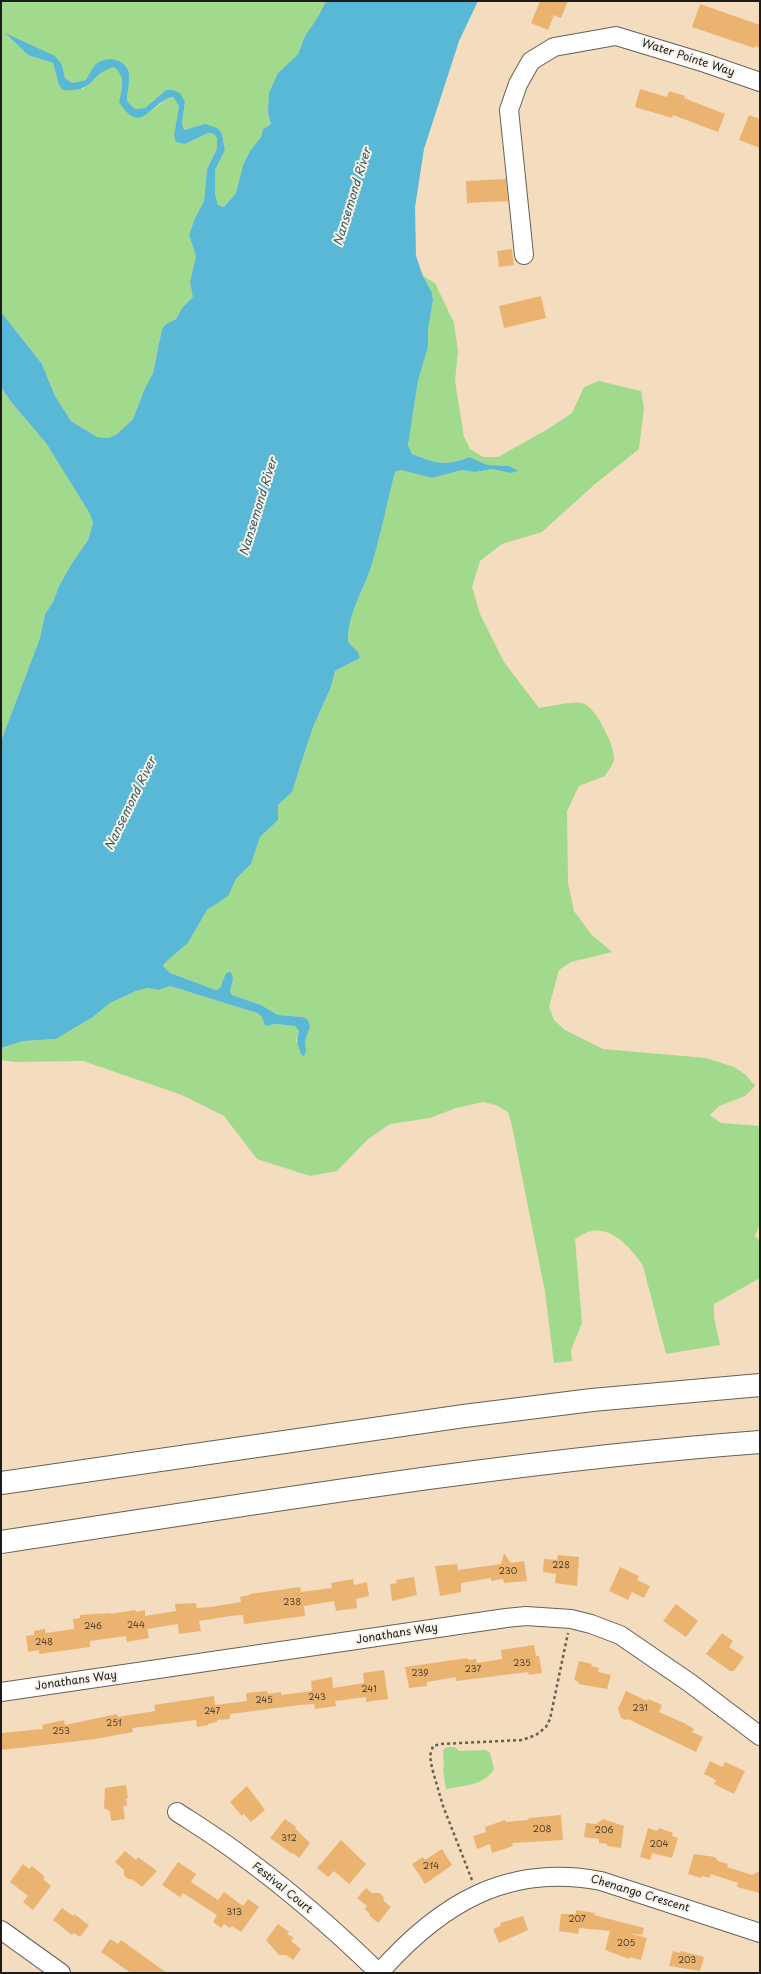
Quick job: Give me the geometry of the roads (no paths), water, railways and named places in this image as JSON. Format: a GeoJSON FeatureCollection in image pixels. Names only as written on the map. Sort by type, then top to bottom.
{"type":"FeatureCollection","features":[{"type":"Feature","properties":{"kind":"highway"},"geometry":{"type":"LineString","coordinates":[[1,1483],[464,1416],[599,1400],[760,1385]]}},
{"type":"Feature","properties":{"kind":"highway"},"geometry":{"type":"LineString","coordinates":[[1,1542],[355,1489],[566,1460],[760,1442]]}},
{"type":"Feature","properties":{"kind":"street","name":"Water Pointe Way"},"geometry":{"type":"LineString","coordinates":[[524,255],[509,110],[518,84],[531,61],[554,48],[616,36],[705,63],[760,82]]}},
{"type":"Feature","properties":{"kind":"street","name":"Jonathans Way"},"geometry":{"type":"LineString","coordinates":[[1,1692],[506,1618],[552,1616],[592,1624],[620,1635],[690,1683],[760,1736]]}},
{"type":"Feature","properties":{"kind":"street","name":"Festival Court"},"geometry":{"type":"LineString","coordinates":[[177,1812],[237,1852],[296,1898],[341,1936],[379,1973]]}},
{"type":"Feature","properties":{"kind":"street","name":"Chenango Crescent"},"geometry":{"type":"LineString","coordinates":[[379,1973],[418,1933],[443,1914],[478,1894],[498,1886],[523,1879],[552,1876],[582,1878],[616,1886],[760,1933]]}},
{"type":"Feature","properties":{"kind":"street"},"geometry":{"type":"LineString","coordinates":[[1,1930],[61,1973]]}},
{"type":"Feature","properties":{"kind":"water","name":"Nansemond River"},"geometry":{"type":"Polygon","coordinates":[[[326,1],[478,1],[459,41],[424,149],[415,207],[416,256],[423,276],[432,293],[433,300],[428,330],[428,347],[418,381],[408,445],[412,454],[434,462],[453,462],[469,457],[488,465],[509,466],[518,471],[511,473],[492,469],[475,472],[462,470],[432,478],[401,470],[395,472],[372,564],[350,621],[348,642],[358,652],[360,658],[335,671],[331,687],[313,727],[292,792],[278,805],[278,820],[260,837],[251,864],[236,879],[228,896],[207,910],[188,943],[163,966],[170,973],[216,990],[220,988],[226,973],[231,972],[233,979],[230,991],[232,995],[261,1005],[278,1015],[303,1017],[308,1020],[310,1027],[305,1041],[306,1050],[304,1056],[302,1055],[298,1046],[297,1041],[299,1031],[295,1026],[276,1024],[265,1026],[262,1017],[257,1013],[170,986],[159,990],[148,988],[136,991],[110,1003],[93,1017],[56,1039],[23,1041],[1,1048],[1,741],[40,638],[45,614],[53,602],[59,586],[72,563],[88,540],[93,523],[90,514],[46,443],[11,402],[1,387],[1,312],[42,364],[55,396],[71,421],[97,437],[109,438],[117,434],[133,419],[145,388],[153,373],[162,329],[166,324],[176,319],[182,308],[193,297],[190,282],[196,256],[189,235],[195,218],[204,201],[207,169],[217,149],[217,138],[214,134],[208,133],[185,144],[176,142],[174,135],[179,106],[173,97],[165,100],[146,115],[140,118],[134,117],[127,112],[119,102],[122,79],[114,67],[100,74],[87,86],[81,89],[63,90],[59,85],[53,63],[28,55],[5,33],[55,56],[62,65],[65,78],[72,83],[86,80],[96,64],[100,61],[110,59],[124,64],[129,73],[127,101],[135,109],[145,108],[166,90],[173,90],[180,93],[185,102],[182,123],[184,130],[205,124],[217,128],[222,134],[225,150],[215,170],[215,194],[218,205],[224,207],[236,193],[243,165],[250,151],[261,137],[263,129],[271,124],[268,113],[269,93],[278,73],[298,54],[305,36],[319,15],[326,1]]]}}]}
